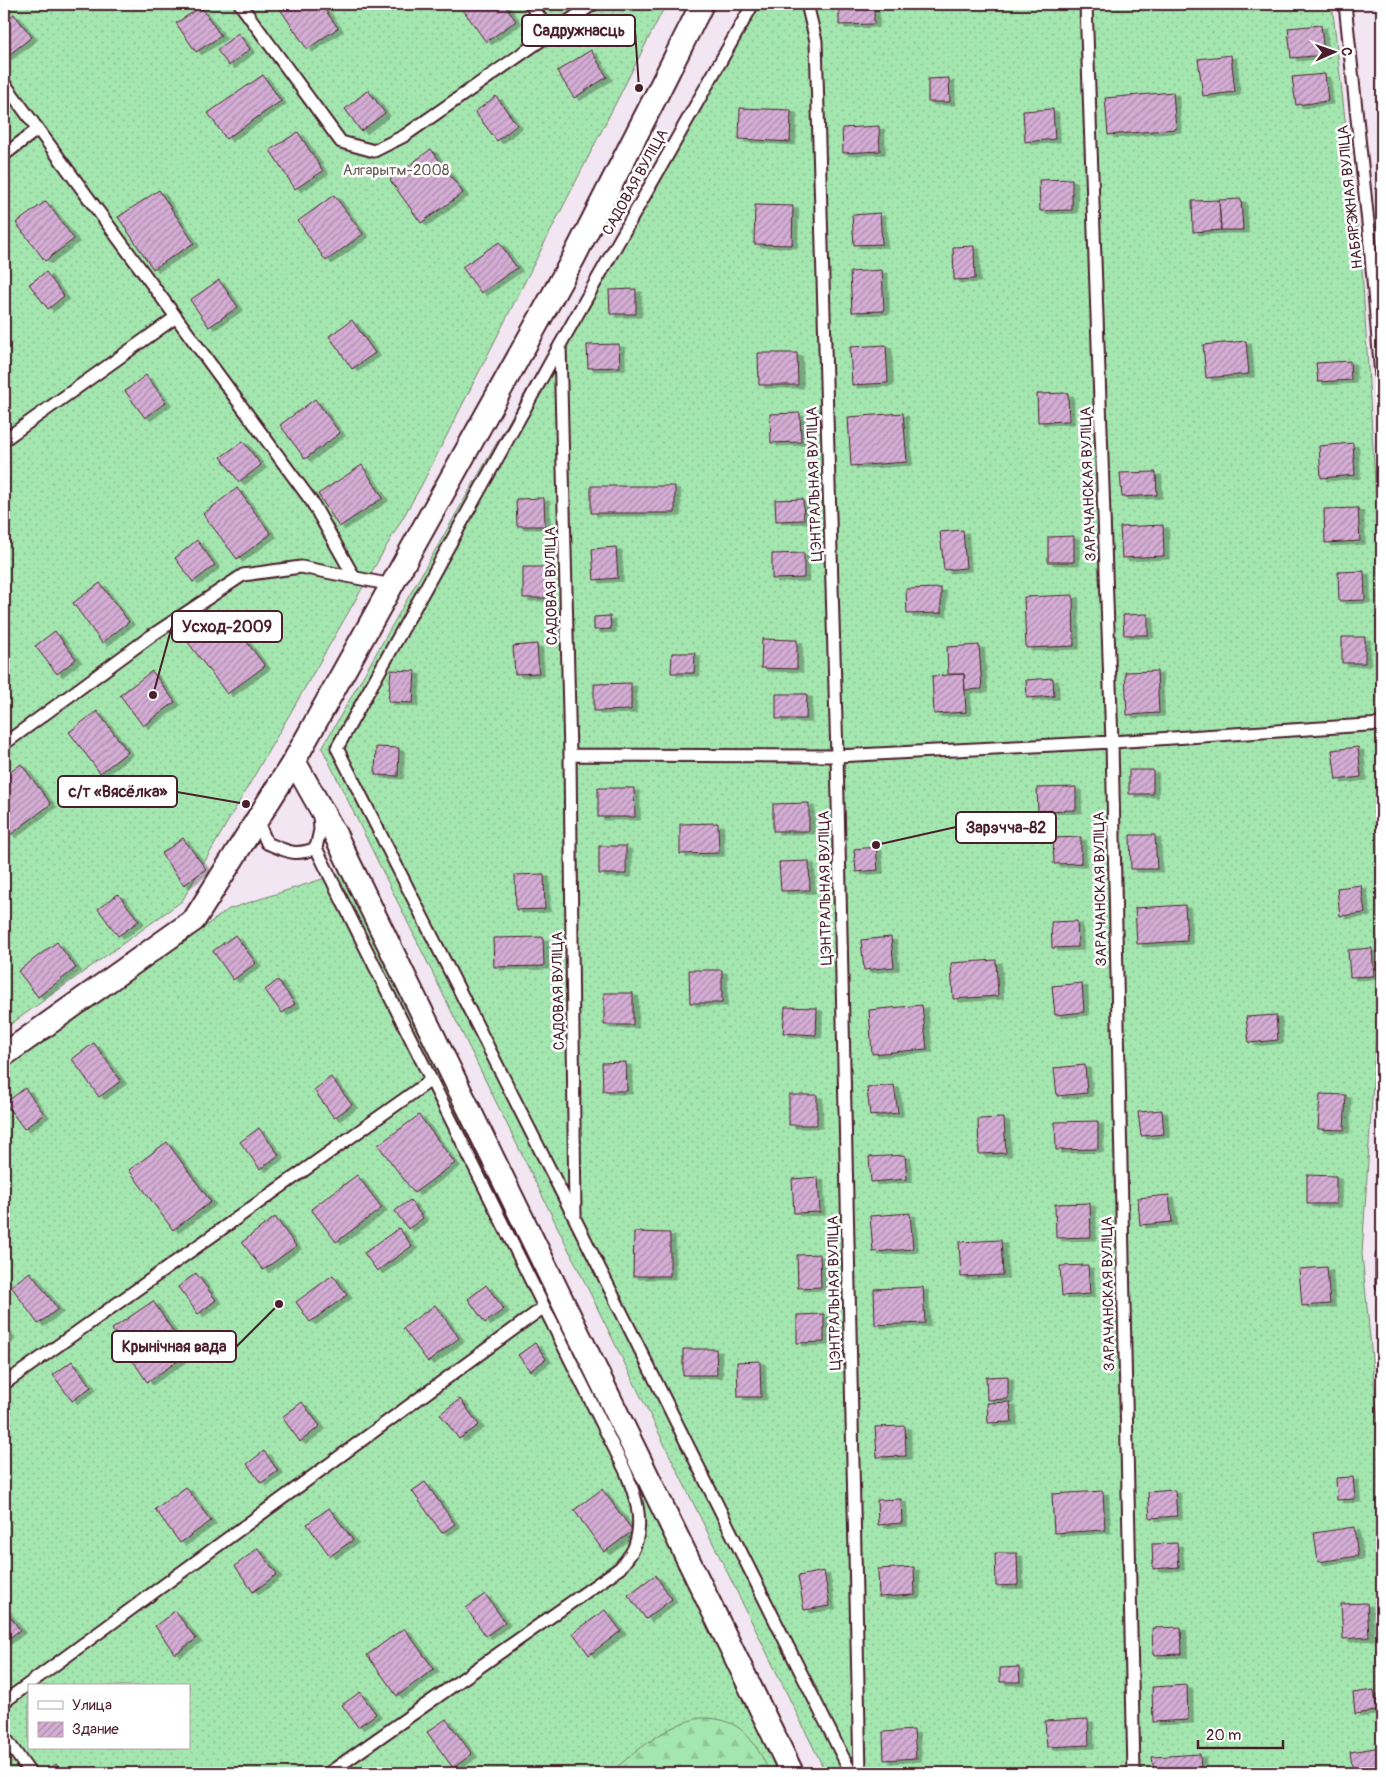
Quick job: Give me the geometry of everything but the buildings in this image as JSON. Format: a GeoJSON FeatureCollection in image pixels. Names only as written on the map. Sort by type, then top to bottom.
{"type":"FeatureCollection","features":[{"type":"Feature","properties":{"kind":"street"},"geometry":{"type":"LineString","coordinates":[[4,1056],[194,920],[294,761],[573,259],[702,4]]}},
{"type":"Feature","properties":{"kind":"street"},"geometry":{"type":"LineString","coordinates":[[294,761],[335,834],[792,1773]]}},
{"type":"Feature","properties":{"kind":"lane"},"geometry":{"type":"LineString","coordinates":[[240,4],[341,142],[374,151],[404,136],[593,4]]}},
{"type":"Feature","properties":{"kind":"lane"},"geometry":{"type":"LineString","coordinates":[[530,4],[551,33]]}},
{"type":"Feature","properties":{"kind":"lane","name":"САДОВАЯ ВУЛІЦА"},"geometry":{"type":"LineString","coordinates":[[575,1219],[570,755],[560,345],[753,4]]}},
{"type":"Feature","properties":{"kind":"lane","name":"ЦЭНТРАЛЬНАЯ ВУЛІЦА"},"geometry":{"type":"LineString","coordinates":[[807,4],[816,41],[837,756],[860,1773]]}},
{"type":"Feature","properties":{"kind":"lane","name":"ЗАРАЧАНСКАЯ ВУЛІЦА"},"geometry":{"type":"LineString","coordinates":[[1086,4],[1112,742],[1134,1773]]}},
{"type":"Feature","properties":{"kind":"lane","name":"НАБЯРЭЖНАЯ ВУЛІЦА"},"geometry":{"type":"LineString","coordinates":[[1345,4],[1369,232],[1382,388]]}},
{"type":"Feature","properties":{"kind":"lane"},"geometry":{"type":"LineString","coordinates":[[4,83],[312,502],[354,577]]}},
{"type":"Feature","properties":{"kind":"lane"},"geometry":{"type":"LineString","coordinates":[[4,155],[38,130]]}},
{"type":"Feature","properties":{"kind":"lane"},"geometry":{"type":"LineString","coordinates":[[4,440],[176,317]]}},
{"type":"Feature","properties":{"kind":"lane"},"geometry":{"type":"LineString","coordinates":[[560,345],[337,748],[575,1219],[851,1773]]}},
{"type":"Feature","properties":{"kind":"lane"},"geometry":{"type":"LineString","coordinates":[[4,744],[151,636],[243,575],[301,567],[392,585]]}},
{"type":"Feature","properties":{"kind":"lane"},"geometry":{"type":"LineString","coordinates":[[570,755],[837,756],[1112,742],[1382,724]]}},
{"type":"Feature","properties":{"kind":"lane"},"geometry":{"type":"LineString","coordinates":[[318,805],[320,830],[316,848],[626,1472],[637,1500],[639,1522],[635,1546],[620,1568],[329,1773]]}},
{"type":"Feature","properties":{"kind":"lane"},"geometry":{"type":"LineString","coordinates":[[257,820],[267,843],[285,851],[303,854],[316,848]]}},
{"type":"Feature","properties":{"kind":"lane"},"geometry":{"type":"LineString","coordinates":[[4,1384],[431,1080]]}},
{"type":"Feature","properties":{"kind":"lane"},"geometry":{"type":"LineString","coordinates":[[1382,1256],[1382,1285]]}},
{"type":"Feature","properties":{"kind":"lane"},"geometry":{"type":"LineString","coordinates":[[29,1684],[544,1307]]}},
{"type":"Feature","properties":{"kind":"lane"},"geometry":{"type":"LineString","coordinates":[[4,1702],[28,1684]]}},
{"type":"Feature","properties":{"kind":"lane"},"geometry":{"type":"LineString","coordinates":[[4,1736],[30,1773]]}},
{"type":"Feature","properties":{"kind":"green space","name":"Алгарытм-2008"},"geometry":{"type":"Polygon","coordinates":[[[4,4],[666,4],[420,488],[182,901],[4,1029],[4,4]]]}},
{"type":"Feature","properties":{"kind":"green space"},"geometry":{"type":"Polygon","coordinates":[[[748,4],[1332,4],[1362,269],[1382,595],[1382,942],[1362,1254],[1382,1464],[1382,1773],[826,1773],[322,748],[748,4]]]}},
{"type":"Feature","properties":{"kind":"green space"},"geometry":{"type":"Polygon","coordinates":[[[341,873],[782,1773],[4,1773],[4,1070],[229,909],[341,873]]]}},
{"type":"Feature","properties":{"kind":"green space"},"geometry":{"type":"Polygon","coordinates":[[[701,1718],[715,1719],[736,1726],[752,1741],[770,1773],[609,1773],[664,1732],[688,1721],[701,1718]]]}},
{"type":"Feature","properties":{"kind":"place","name":"Садружнасць"},"geometry":{"type":"Point","coordinates":[639,88]}},
{"type":"Feature","properties":{"kind":"place","name":"Усход-2009"},"geometry":{"type":"Point","coordinates":[153,695]}},
{"type":"Feature","properties":{"kind":"place","name":"с/т «Вясёлка»"},"geometry":{"type":"Point","coordinates":[246,804]}},
{"type":"Feature","properties":{"kind":"place","name":"Зарэчча-82"},"geometry":{"type":"Point","coordinates":[876,845]}},
{"type":"Feature","properties":{"kind":"place","name":"Крынічная вада"},"geometry":{"type":"Point","coordinates":[279,1304]}}]}
